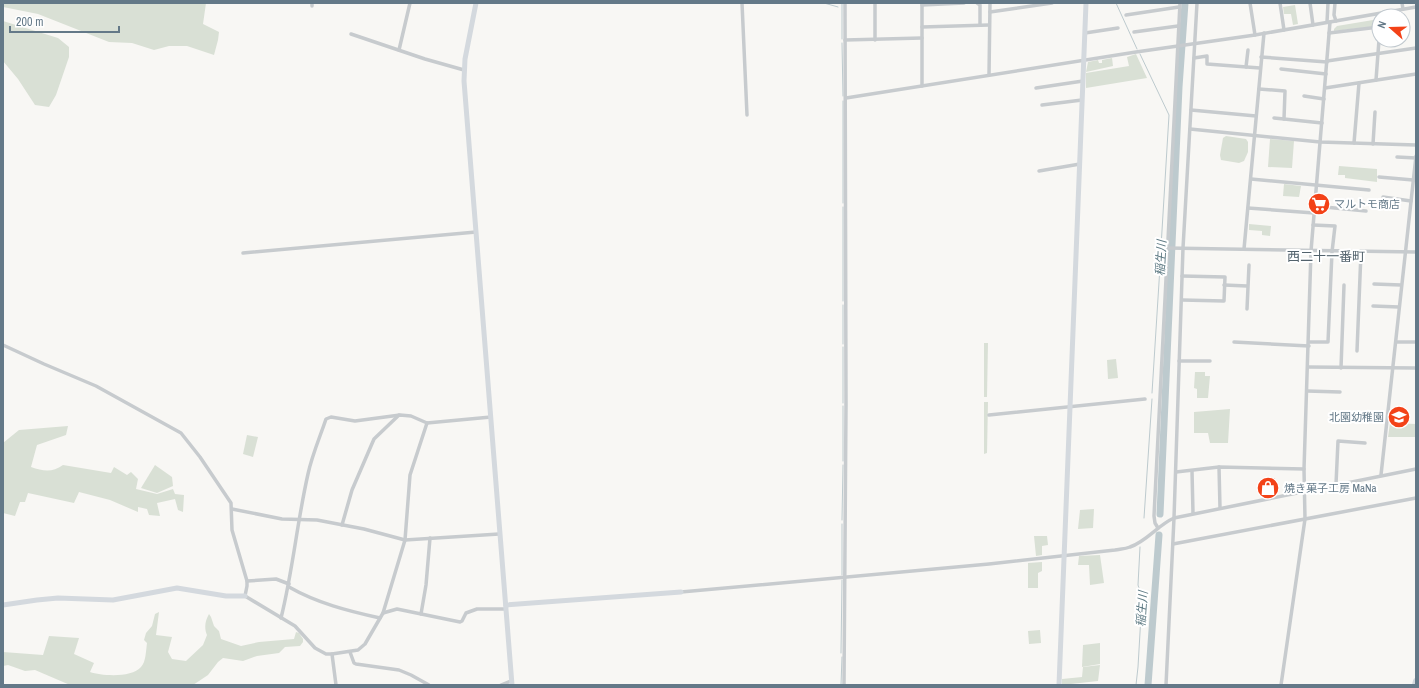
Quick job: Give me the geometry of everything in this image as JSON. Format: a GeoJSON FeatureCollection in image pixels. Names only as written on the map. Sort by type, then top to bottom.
{"type":"FeatureCollection","features":[{"type":"Feature","properties":{"kind":"highway"},"geometry":{"type":"LineString","coordinates":[[1415,685],[1416,681]]}},
{"type":"Feature","properties":{"kind":"street"},"geometry":{"type":"LineString","coordinates":[[399,50],[410,3]]}},
{"type":"Feature","properties":{"kind":"street"},"geometry":{"type":"LineString","coordinates":[[476,3],[464,70],[499,534],[512,683],[501,685]]}},
{"type":"Feature","properties":{"kind":"street"},"geometry":{"type":"LineString","coordinates":[[742,3],[747,115]]}},
{"type":"Feature","properties":{"kind":"street"},"geometry":{"type":"LineString","coordinates":[[844,685],[846,413],[845,3]]}},
{"type":"Feature","properties":{"kind":"street"},"geometry":{"type":"LineString","coordinates":[[875,3],[875,40]]}},
{"type":"Feature","properties":{"kind":"street"},"geometry":{"type":"LineString","coordinates":[[922,86],[922,4],[964,3]]}},
{"type":"Feature","properties":{"kind":"street"},"geometry":{"type":"LineString","coordinates":[[977,3],[980,5],[980,25]]}},
{"type":"Feature","properties":{"kind":"street"},"geometry":{"type":"LineString","coordinates":[[989,75],[990,3]]}},
{"type":"Feature","properties":{"kind":"street"},"geometry":{"type":"LineString","coordinates":[[990,12],[1052,3]]}},
{"type":"Feature","properties":{"kind":"street"},"geometry":{"type":"LineString","coordinates":[[1059,685],[1086,3]]}},
{"type":"Feature","properties":{"kind":"street"},"geometry":{"type":"LineString","coordinates":[[1166,685],[1176,472],[1183,248],[1197,3]]}},
{"type":"Feature","properties":{"kind":"street"},"geometry":{"type":"LineString","coordinates":[[1250,3],[1256,35]]}},
{"type":"Feature","properties":{"kind":"street"},"geometry":{"type":"LineString","coordinates":[[1280,3],[1284,30]]}},
{"type":"Feature","properties":{"kind":"street"},"geometry":{"type":"LineString","coordinates":[[1310,3],[1313,25]]}},
{"type":"Feature","properties":{"kind":"street"},"geometry":{"type":"LineString","coordinates":[[1281,685],[1305,519],[1304,469],[1311,251],[1329,33],[1328,3]]}},
{"type":"Feature","properties":{"kind":"street"},"geometry":{"type":"LineString","coordinates":[[1335,3],[1334,15],[1336,21]]}},
{"type":"Feature","properties":{"kind":"street"},"geometry":{"type":"LineString","coordinates":[[1126,15],[1179,5],[1154,516],[1158,528]]}},
{"type":"Feature","properties":{"kind":"street"},"geometry":{"type":"LineString","coordinates":[[846,98],[1178,45],[1256,35],[1371,15]]}},
{"type":"Feature","properties":{"kind":"street"},"geometry":{"type":"LineString","coordinates":[[922,27],[989,25]]}},
{"type":"Feature","properties":{"kind":"street"},"geometry":{"type":"LineString","coordinates":[[1134,32],[1178,26]]}},
{"type":"Feature","properties":{"kind":"street"},"geometry":{"type":"LineString","coordinates":[[1085,33],[1118,28]]}},
{"type":"Feature","properties":{"kind":"street"},"geometry":{"type":"LineString","coordinates":[[1329,33],[1371,28]]}},
{"type":"Feature","properties":{"kind":"street"},"geometry":{"type":"LineString","coordinates":[[1244,249],[1264,33]]}},
{"type":"Feature","properties":{"kind":"street"},"geometry":{"type":"LineString","coordinates":[[351,34],[464,70]]}},
{"type":"Feature","properties":{"kind":"street"},"geometry":{"type":"LineString","coordinates":[[845,40],[922,38]]}},
{"type":"Feature","properties":{"kind":"street"},"geometry":{"type":"LineString","coordinates":[[1376,80],[1379,48]]}},
{"type":"Feature","properties":{"kind":"street"},"geometry":{"type":"LineString","coordinates":[[1261,57],[1327,62],[1416,48]]}},
{"type":"Feature","properties":{"kind":"street"},"geometry":{"type":"LineString","coordinates":[[1246,67],[1248,50]]}},
{"type":"Feature","properties":{"kind":"street"},"geometry":{"type":"LineString","coordinates":[[1194,58],[1207,56],[1207,64],[1260,68]]}},
{"type":"Feature","properties":{"kind":"street"},"geometry":{"type":"LineString","coordinates":[[1281,69],[1326,74]]}},
{"type":"Feature","properties":{"kind":"street"},"geometry":{"type":"LineString","coordinates":[[1325,88],[1416,74]]}},
{"type":"Feature","properties":{"kind":"street"},"geometry":{"type":"LineString","coordinates":[[1036,88],[1083,81]]}},
{"type":"Feature","properties":{"kind":"street"},"geometry":{"type":"LineString","coordinates":[[1354,143],[1359,83]]}},
{"type":"Feature","properties":{"kind":"street"},"geometry":{"type":"LineString","coordinates":[[1259,89],[1285,91],[1284,119]]}},
{"type":"Feature","properties":{"kind":"street"},"geometry":{"type":"LineString","coordinates":[[1304,96],[1324,99]]}},
{"type":"Feature","properties":{"kind":"street"},"geometry":{"type":"LineString","coordinates":[[1042,105],[1082,100]]}},
{"type":"Feature","properties":{"kind":"street"},"geometry":{"type":"LineString","coordinates":[[1191,110],[1256,116]]}},
{"type":"Feature","properties":{"kind":"street"},"geometry":{"type":"LineString","coordinates":[[1373,144],[1375,112]]}},
{"type":"Feature","properties":{"kind":"street"},"geometry":{"type":"LineString","coordinates":[[1274,118],[1322,123]]}},
{"type":"Feature","properties":{"kind":"street"},"geometry":{"type":"LineString","coordinates":[[1190,129],[1320,142],[1416,145]]}},
{"type":"Feature","properties":{"kind":"street"},"geometry":{"type":"LineString","coordinates":[[1381,475],[1401,285],[1414,187],[1413,180],[1416,157],[1397,157]]}},
{"type":"Feature","properties":{"kind":"street"},"geometry":{"type":"LineString","coordinates":[[1039,171],[1080,164]]}},
{"type":"Feature","properties":{"kind":"street"},"geometry":{"type":"LineString","coordinates":[[1379,177],[1413,180]]}},
{"type":"Feature","properties":{"kind":"street"},"geometry":{"type":"LineString","coordinates":[[1251,179],[1368,190]]}},
{"type":"Feature","properties":{"kind":"street"},"geometry":{"type":"LineString","coordinates":[[1383,197],[1411,201]]}},
{"type":"Feature","properties":{"kind":"street"},"geometry":{"type":"LineString","coordinates":[[1314,206],[1366,211]]}},
{"type":"Feature","properties":{"kind":"street"},"geometry":{"type":"LineString","coordinates":[[1248,208],[1314,213]]}},
{"type":"Feature","properties":{"kind":"street"},"geometry":{"type":"LineString","coordinates":[[1234,342],[1309,344],[1328,342],[1332,252],[1335,226],[1313,225]]}},
{"type":"Feature","properties":{"kind":"street"},"geometry":{"type":"LineString","coordinates":[[242,253],[476,232]]}},
{"type":"Feature","properties":{"kind":"street"},"geometry":{"type":"LineString","coordinates":[[1168,248],[1332,252],[1416,252]]}},
{"type":"Feature","properties":{"kind":"street"},"geometry":{"type":"LineString","coordinates":[[1357,351],[1361,252]]}},
{"type":"Feature","properties":{"kind":"street"},"geometry":{"type":"LineString","coordinates":[[1247,309],[1249,265]]}},
{"type":"Feature","properties":{"kind":"street"},"geometry":{"type":"LineString","coordinates":[[1182,276],[1225,277],[1224,301],[1182,300]]}},
{"type":"Feature","properties":{"kind":"street"},"geometry":{"type":"LineString","coordinates":[[1374,284],[1401,285]]}},
{"type":"Feature","properties":{"kind":"street"},"geometry":{"type":"LineString","coordinates":[[1224,285],[1247,286]]}},
{"type":"Feature","properties":{"kind":"street"},"geometry":{"type":"LineString","coordinates":[[1341,368],[1344,285]]}},
{"type":"Feature","properties":{"kind":"street"},"geometry":{"type":"LineString","coordinates":[[1374,306],[1399,307]]}},
{"type":"Feature","properties":{"kind":"street"},"geometry":{"type":"LineString","coordinates":[[1396,342],[1416,342]]}},
{"type":"Feature","properties":{"kind":"street"},"geometry":{"type":"LineString","coordinates":[[3,345],[96,386],[181,433],[200,457],[231,503],[232,530],[247,581],[247,592],[245,596]]}},
{"type":"Feature","properties":{"kind":"street"},"geometry":{"type":"LineString","coordinates":[[1180,360],[1210,361]]}},
{"type":"Feature","properties":{"kind":"street"},"geometry":{"type":"LineString","coordinates":[[1308,367],[1416,368]]}},
{"type":"Feature","properties":{"kind":"street"},"geometry":{"type":"LineString","coordinates":[[1307,391],[1340,392]]}},
{"type":"Feature","properties":{"kind":"street"},"geometry":{"type":"LineString","coordinates":[[989,415],[1145,399]]}},
{"type":"Feature","properties":{"kind":"street"},"geometry":{"type":"LineString","coordinates":[[281,618],[289,586],[308,473],[326,419],[331,417],[355,420],[400,414],[410,416],[426,424],[491,417]]}},
{"type":"Feature","properties":{"kind":"street"},"geometry":{"type":"LineString","coordinates":[[342,525],[352,490],[374,440],[400,414]]}},
{"type":"Feature","properties":{"kind":"street"},"geometry":{"type":"LineString","coordinates":[[3,605],[58,598],[113,600],[177,588],[226,596],[245,596],[295,626],[314,648],[326,654],[358,650],[365,644],[383,613],[405,540],[410,476],[426,424]]}},
{"type":"Feature","properties":{"kind":"street"},"geometry":{"type":"LineString","coordinates":[[1336,484],[1338,441],[1365,443]]}},
{"type":"Feature","properties":{"kind":"street"},"geometry":{"type":"LineString","coordinates":[[1176,472],[1219,467],[1304,469]]}},
{"type":"Feature","properties":{"kind":"street"},"geometry":{"type":"LineString","coordinates":[[1219,467],[1220,508]]}},
{"type":"Feature","properties":{"kind":"street"},"geometry":{"type":"LineString","coordinates":[[383,613],[397,609],[460,622],[466,613],[477,609],[989,564],[1114,550],[1130,547],[1144,539],[1167,521],[1174,518],[1416,469]]}},
{"type":"Feature","properties":{"kind":"street"},"geometry":{"type":"LineString","coordinates":[[1192,470],[1193,513]]}},
{"type":"Feature","properties":{"kind":"street"},"geometry":{"type":"LineString","coordinates":[[1173,544],[1416,498]]}},
{"type":"Feature","properties":{"kind":"street"},"geometry":{"type":"LineString","coordinates":[[232,509],[273,518],[317,520],[364,529],[405,540],[499,534]]}},
{"type":"Feature","properties":{"kind":"street"},"geometry":{"type":"LineString","coordinates":[[420,614],[426,585],[430,538]]}},
{"type":"Feature","properties":{"kind":"street"},"geometry":{"type":"LineString","coordinates":[[247,581],[276,579],[300,594],[349,611],[380,618]]}},
{"type":"Feature","properties":{"kind":"street"},"geometry":{"type":"LineString","coordinates":[[350,652],[354,663],[356,664],[398,670],[429,685]]}},
{"type":"Feature","properties":{"kind":"street"},"geometry":{"type":"LineString","coordinates":[[332,654],[336,685]]}},
{"type":"Feature","properties":{"kind":"shaded area"},"geometry":{"type":"Polygon","coordinates":[[[3,3],[206,3],[203,24],[219,32],[218,40],[214,55],[187,46],[169,46],[154,50],[132,43],[109,42],[38,14],[3,7],[3,3]]]}},
{"type":"Feature","properties":{"kind":"shaded area"},"geometry":{"type":"Polygon","coordinates":[[[1295,5],[1298,24],[1293,25],[1291,14],[1284,14],[1283,7],[1295,5]]]}},
{"type":"Feature","properties":{"kind":"shaded area"},"geometry":{"type":"Polygon","coordinates":[[[1371,20],[1371,27],[1334,31],[1337,26],[1371,20]]]}},
{"type":"Feature","properties":{"kind":"shaded area"},"geometry":{"type":"Polygon","coordinates":[[[3,21],[58,38],[69,47],[69,57],[56,95],[49,107],[35,105],[18,79],[3,61],[3,21]]]}},
{"type":"Feature","properties":{"kind":"shaded area"},"geometry":{"type":"Polygon","coordinates":[[[1136,54],[1147,78],[1086,88],[1086,73],[1129,66],[1127,57],[1136,54]]]}},
{"type":"Feature","properties":{"kind":"shaded area"},"geometry":{"type":"Polygon","coordinates":[[[1112,58],[1113,66],[1086,72],[1088,62],[1098,60],[1099,63],[1102,63],[1102,60],[1112,58]]]}},
{"type":"Feature","properties":{"kind":"shaded area"},"geometry":{"type":"Polygon","coordinates":[[[1226,136],[1246,139],[1248,142],[1248,152],[1244,161],[1239,163],[1221,160],[1220,155],[1223,138],[1226,136]]]}},
{"type":"Feature","properties":{"kind":"shaded area"},"geometry":{"type":"Polygon","coordinates":[[[1270,139],[1294,141],[1292,168],[1268,167],[1270,139]]]}},
{"type":"Feature","properties":{"kind":"shaded area"},"geometry":{"type":"Polygon","coordinates":[[[1339,166],[1377,169],[1377,182],[1345,178],[1345,175],[1338,175],[1339,166]]]}},
{"type":"Feature","properties":{"kind":"shaded area"},"geometry":{"type":"Polygon","coordinates":[[[1284,184],[1301,186],[1299,197],[1283,196],[1284,184]]]}},
{"type":"Feature","properties":{"kind":"shaded area"},"geometry":{"type":"Polygon","coordinates":[[[1249,224],[1271,226],[1270,236],[1262,235],[1262,231],[1249,230],[1249,224]]]}},
{"type":"Feature","properties":{"kind":"shaded area"},"geometry":{"type":"Polygon","coordinates":[[[984,343],[988,343],[987,397],[984,397],[984,343]]]}},
{"type":"Feature","properties":{"kind":"shaded area"},"geometry":{"type":"Polygon","coordinates":[[[1116,359],[1118,378],[1108,379],[1107,360],[1116,359]]]}},
{"type":"Feature","properties":{"kind":"shaded area"},"geometry":{"type":"Polygon","coordinates":[[[1195,372],[1205,372],[1205,376],[1210,376],[1208,398],[1197,398],[1197,389],[1194,388],[1195,372]]]}},
{"type":"Feature","properties":{"kind":"shaded area"},"geometry":{"type":"Polygon","coordinates":[[[984,402],[988,402],[987,453],[984,454],[984,402]]]}},
{"type":"Feature","properties":{"kind":"shaded area"},"geometry":{"type":"Polygon","coordinates":[[[1230,409],[1228,443],[1210,443],[1208,433],[1194,433],[1194,412],[1230,409]]]}},
{"type":"Feature","properties":{"kind":"shaded area"},"geometry":{"type":"Polygon","coordinates":[[[1390,423],[1416,424],[1416,437],[1388,437],[1390,423]]]}},
{"type":"Feature","properties":{"kind":"shaded area"},"geometry":{"type":"Polygon","coordinates":[[[68,426],[66,435],[37,445],[31,467],[40,470],[51,470],[59,468],[63,465],[111,473],[114,467],[127,475],[131,472],[138,479],[136,489],[157,494],[173,489],[175,494],[184,495],[183,512],[178,510],[175,499],[157,503],[160,516],[149,515],[147,509],[138,507],[138,512],[110,500],[79,492],[74,503],[28,493],[25,502],[20,502],[15,516],[3,513],[3,443],[19,430],[68,426]]]}},
{"type":"Feature","properties":{"kind":"shaded area"},"geometry":{"type":"Polygon","coordinates":[[[247,435],[258,437],[253,457],[243,454],[247,435]]]}},
{"type":"Feature","properties":{"kind":"shaded area"},"geometry":{"type":"Polygon","coordinates":[[[155,465],[172,477],[173,486],[157,493],[141,488],[155,465]]]}},
{"type":"Feature","properties":{"kind":"shaded area"},"geometry":{"type":"Polygon","coordinates":[[[1094,509],[1093,528],[1078,529],[1080,510],[1094,509]]]}},
{"type":"Feature","properties":{"kind":"shaded area"},"geometry":{"type":"Polygon","coordinates":[[[1034,536],[1047,536],[1048,545],[1042,546],[1042,555],[1036,556],[1034,536]]]}},
{"type":"Feature","properties":{"kind":"shaded area"},"geometry":{"type":"Polygon","coordinates":[[[1100,555],[1104,583],[1090,585],[1089,565],[1078,565],[1079,556],[1100,555]]]}},
{"type":"Feature","properties":{"kind":"shaded area"},"geometry":{"type":"Polygon","coordinates":[[[1042,562],[1042,571],[1038,573],[1038,588],[1028,588],[1028,563],[1042,562]]]}},
{"type":"Feature","properties":{"kind":"shaded area"},"geometry":{"type":"Polygon","coordinates":[[[159,612],[156,635],[172,637],[168,652],[172,659],[186,661],[203,645],[207,635],[205,624],[209,614],[214,626],[219,631],[221,639],[241,646],[259,642],[294,639],[296,632],[299,633],[303,639],[303,642],[300,646],[285,647],[279,653],[257,656],[243,661],[223,658],[208,675],[193,685],[70,685],[35,670],[25,671],[8,665],[3,666],[3,652],[43,655],[49,636],[79,638],[74,654],[94,663],[90,672],[117,675],[137,671],[143,665],[146,656],[147,643],[144,640],[146,633],[152,626],[155,614],[159,612]]]}},
{"type":"Feature","properties":{"kind":"shaded area"},"geometry":{"type":"Polygon","coordinates":[[[1040,630],[1041,643],[1029,644],[1028,631],[1040,630]]]}},
{"type":"Feature","properties":{"kind":"shaded area"},"geometry":{"type":"Polygon","coordinates":[[[1100,643],[1100,664],[1082,667],[1083,645],[1100,643]]]}},
{"type":"Feature","properties":{"kind":"shaded area"},"geometry":{"type":"Polygon","coordinates":[[[1100,665],[1098,681],[1062,685],[1062,679],[1082,677],[1083,667],[1100,665]]]}},
{"type":"Feature","properties":{"kind":"waterway"},"geometry":{"type":"LineString","coordinates":[[824,3],[838,7]]}},
{"type":"Feature","properties":{"kind":"waterway"},"geometry":{"type":"LineString","coordinates":[[842,3],[842,39]]}},
{"type":"Feature","properties":{"kind":"waterway"},"geometry":{"type":"LineString","coordinates":[[1116,3],[1137,49]]}},
{"type":"Feature","properties":{"kind":"waterway","name":"稲生川"},"geometry":{"type":"LineString","coordinates":[[1160,514],[1179,87],[1185,3]]}},
{"type":"Feature","properties":{"kind":"waterway"},"geometry":{"type":"LineString","coordinates":[[842,43],[843,96]]}},
{"type":"Feature","properties":{"kind":"waterway"},"geometry":{"type":"LineString","coordinates":[[1140,54],[1169,115],[1161,247]]}},
{"type":"Feature","properties":{"kind":"waterway"},"geometry":{"type":"LineString","coordinates":[[843,101],[843,203]]}},
{"type":"Feature","properties":{"kind":"waterway"},"geometry":{"type":"LineString","coordinates":[[843,207],[843,301]]}},
{"type":"Feature","properties":{"kind":"waterway"},"geometry":{"type":"LineString","coordinates":[[1152,393],[1161,251]]}},
{"type":"Feature","properties":{"kind":"waterway"},"geometry":{"type":"LineString","coordinates":[[843,305],[843,344]]}},
{"type":"Feature","properties":{"kind":"waterway"},"geometry":{"type":"LineString","coordinates":[[843,347],[843,403]]}},
{"type":"Feature","properties":{"kind":"waterway"},"geometry":{"type":"LineString","coordinates":[[1144,518],[1152,399]]}},
{"type":"Feature","properties":{"kind":"waterway"},"geometry":{"type":"LineString","coordinates":[[843,406],[843,461]]}},
{"type":"Feature","properties":{"kind":"waterway"},"geometry":{"type":"LineString","coordinates":[[842,520],[843,465]]}},
{"type":"Feature","properties":{"kind":"waterway"},"geometry":{"type":"LineString","coordinates":[[842,524],[842,575]]}},
{"type":"Feature","properties":{"kind":"waterway","name":"稲生川"},"geometry":{"type":"LineString","coordinates":[[1148,685],[1159,535]]}},
{"type":"Feature","properties":{"kind":"waterway"},"geometry":{"type":"LineString","coordinates":[[1136,685],[1142,598],[1138,585],[1140,547]]}},
{"type":"Feature","properties":{"kind":"waterway"},"geometry":{"type":"LineString","coordinates":[[841,653],[842,580]]}},
{"type":"Feature","properties":{"kind":"waterway"},"geometry":{"type":"LineString","coordinates":[[841,685],[842,657]]}},
{"type":"Feature","properties":{"kind":"place","name":"マルトモ商店"},"geometry":{"type":"Point","coordinates":[1319,204]}},
{"type":"Feature","properties":{"kind":"place","name":"北園幼稚園"},"geometry":{"type":"Point","coordinates":[1399,417]}},
{"type":"Feature","properties":{"kind":"place","name":"焼き菓子工房 MaNa"},"geometry":{"type":"Point","coordinates":[1268,488]}},
{"type":"Feature","properties":{"kind":"district","name":"西二十一番町"},"geometry":{"type":"Point","coordinates":[1326,256]}}]}
